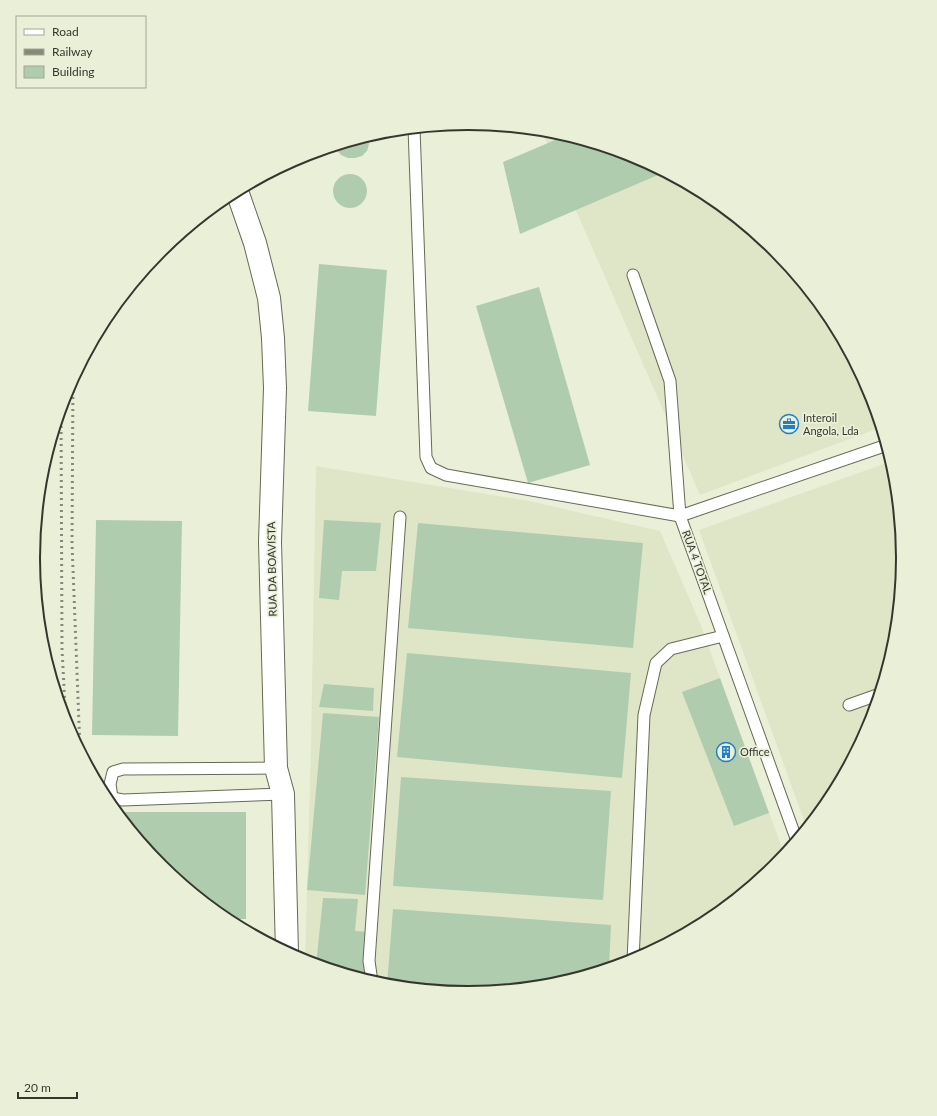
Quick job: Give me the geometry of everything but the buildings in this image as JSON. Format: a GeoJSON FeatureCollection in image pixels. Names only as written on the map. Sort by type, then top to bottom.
{"type":"FeatureCollection","features":[{"type":"Feature","properties":{"kind":"main road","name":"RUA DA BOAVISTA"},"geometry":{"type":"LineString","coordinates":[[239,196],[255,243],[269,298],[273,338],[275,388],[270,542],[276,768],[283,794],[287,946]]}},
{"type":"Feature","properties":{"kind":"lane"},"geometry":{"type":"LineString","coordinates":[[414,133],[426,457],[431,468],[446,475],[680,516],[882,447]]}},
{"type":"Feature","properties":{"kind":"lane","name":"RUA 4 TOTAL"},"geometry":{"type":"LineString","coordinates":[[634,275],[670,381],[680,516],[795,836]]}},
{"type":"Feature","properties":{"kind":"lane"},"geometry":{"type":"LineString","coordinates":[[371,975],[369,961],[400,517]]}},
{"type":"Feature","properties":{"kind":"lane"},"geometry":{"type":"LineString","coordinates":[[633,953],[644,715],[656,663],[671,649],[723,636]]}},
{"type":"Feature","properties":{"kind":"lane"},"geometry":{"type":"LineString","coordinates":[[849,705],[874,696]]}},
{"type":"Feature","properties":{"kind":"lane"},"geometry":{"type":"LineString","coordinates":[[112,795],[110,784],[113,772],[123,769],[276,768]]}},
{"type":"Feature","properties":{"kind":"lane"},"geometry":{"type":"LineString","coordinates":[[114,798],[122,800],[283,794]]}},
{"type":"Feature","properties":{"kind":"shaded area"},"geometry":{"type":"Polygon","coordinates":[[[544,137],[579,144],[632,162],[683,187],[729,218],[751,236],[791,275],[825,320],[853,368],[877,429],[700,495],[544,137]]]}},
{"type":"Feature","properties":{"kind":"shaded area"},"geometry":{"type":"Polygon","coordinates":[[[886,463],[893,502],[897,558],[896,586],[889,642],[874,696],[853,748],[825,796],[805,823],[699,530],[886,463]]]}},
{"type":"Feature","properties":{"kind":"shaded area"},"geometry":{"type":"Polygon","coordinates":[[[316,466],[529,501],[660,531],[700,623],[783,849],[751,880],[729,898],[683,929],[632,954],[579,972],[524,983],[497,986],[440,986],[413,983],[358,972],[305,954],[316,466]]]}},
{"type":"Feature","properties":{"kind":"railway"},"geometry":{"type":"LineString","coordinates":[[73,394],[72,543],[80,737]]}},
{"type":"Feature","properties":{"kind":"railway"},"geometry":{"type":"LineString","coordinates":[[61,426],[62,649],[65,700]]}},
{"type":"Feature","properties":{"kind":"place","name":"Interoil Angola, Lda"},"geometry":{"type":"Point","coordinates":[789,424]}},
{"type":"Feature","properties":{"kind":"place","name":"Office"},"geometry":{"type":"Point","coordinates":[726,752]}}]}
